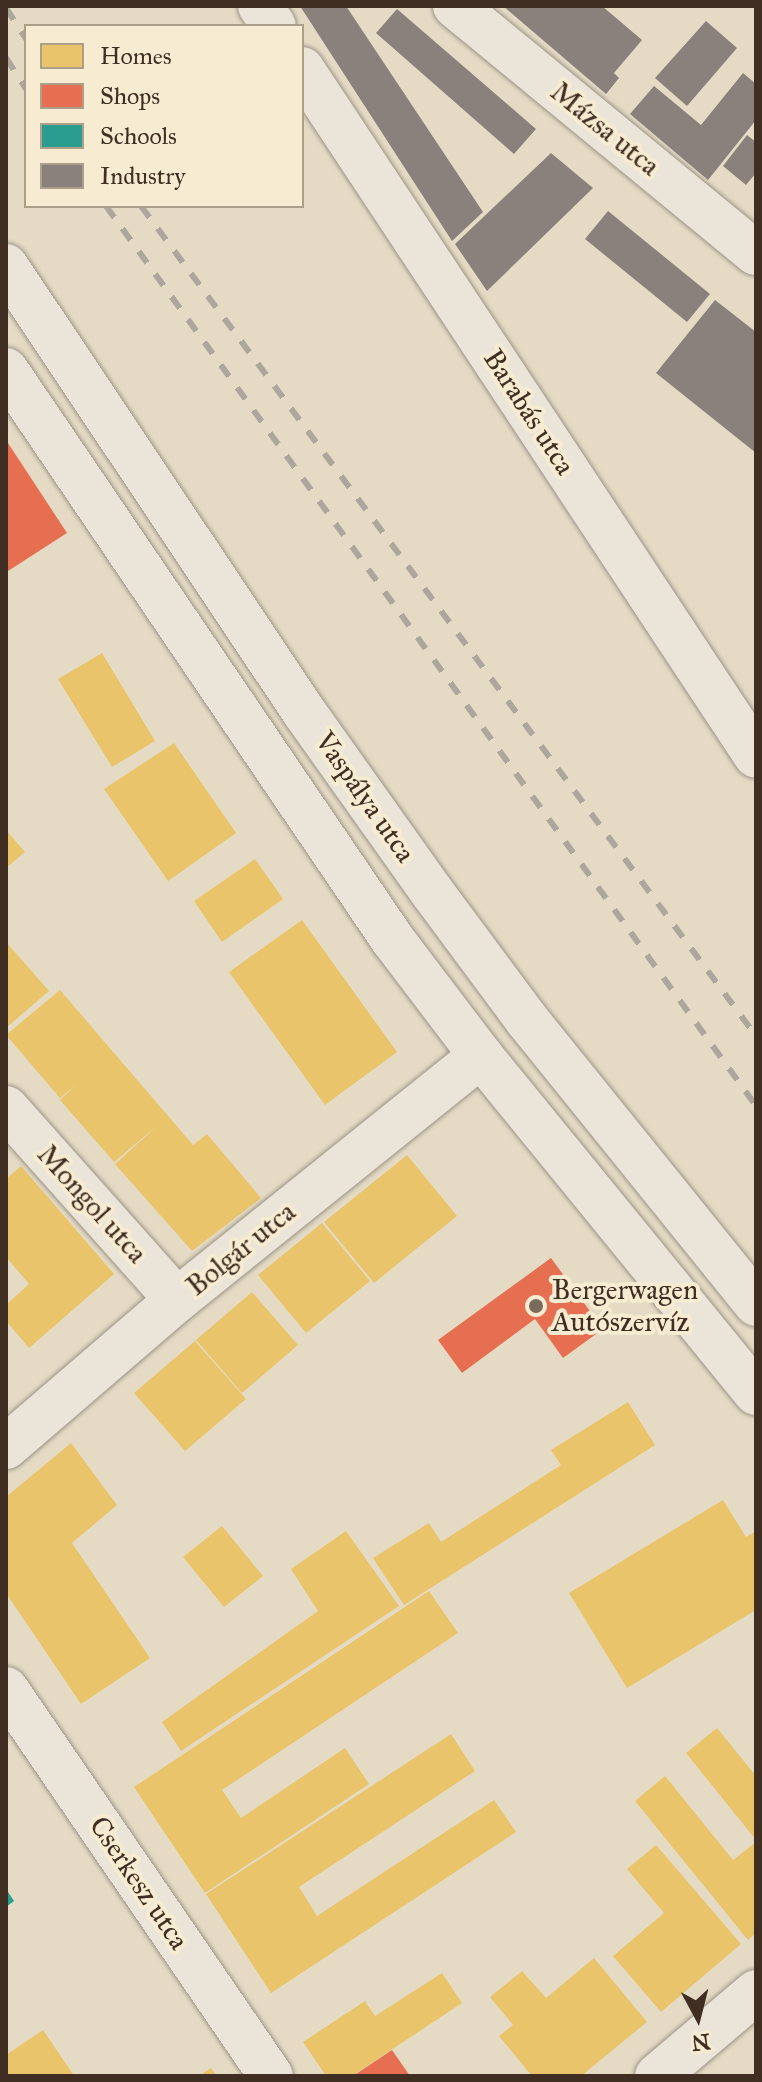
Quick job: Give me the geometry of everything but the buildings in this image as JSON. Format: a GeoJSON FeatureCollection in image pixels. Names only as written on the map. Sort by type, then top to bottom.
{"type":"FeatureCollection","features":[{"type":"Feature","properties":{"kind":"street"},"geometry":{"type":"LineString","coordinates":[[260,6],[273,24]]}},
{"type":"Feature","properties":{"kind":"street","name":"Mázsa utca"},"geometry":{"type":"LineString","coordinates":[[455,6],[756,253]]}},
{"type":"Feature","properties":{"kind":"street","name":"Barabás utca"},"geometry":{"type":"LineString","coordinates":[[304,72],[756,756]]}},
{"type":"Feature","properties":{"kind":"street","name":"Vaspálya utca"},"geometry":{"type":"LineString","coordinates":[[6,266],[304,712],[527,1020],[756,1304]]}},
{"type":"Feature","properties":{"kind":"street","name":"Vaspálya utca"},"geometry":{"type":"LineString","coordinates":[[6,370],[271,765],[481,1056],[756,1393]]}},
{"type":"Feature","properties":{"kind":"street","name":"Bolgár utca"},"geometry":{"type":"LineString","coordinates":[[6,1447],[177,1300],[527,1020]]}},
{"type":"Feature","properties":{"kind":"street","name":"Mongol utca"},"geometry":{"type":"LineString","coordinates":[[6,1108],[177,1300]]}},
{"type":"Feature","properties":{"kind":"street"},"geometry":{"type":"LineString","coordinates":[[627,1234],[671,1199]]}},
{"type":"Feature","properties":{"kind":"street","name":"Cserkesz utca"},"geometry":{"type":"LineString","coordinates":[[6,1689],[271,2076]]}},
{"type":"Feature","properties":{"kind":"street"},"geometry":{"type":"LineString","coordinates":[[657,2076],[756,1992]]}},
{"type":"Feature","properties":{"kind":"railway"},"geometry":{"type":"LineString","coordinates":[[6,8],[24,36]]}},
{"type":"Feature","properties":{"kind":"railway"},"geometry":{"type":"LineString","coordinates":[[6,58],[24,86]]}},
{"type":"Feature","properties":{"kind":"railway"},"geometry":{"type":"LineString","coordinates":[[107,208],[756,1106]]}},
{"type":"Feature","properties":{"kind":"railway"},"geometry":{"type":"LineString","coordinates":[[142,208],[756,1036]]}},
{"type":"Feature","properties":{"kind":"place","name":"Bergerwagen Autószervíz"},"geometry":{"type":"Point","coordinates":[536,1306]}}]}
